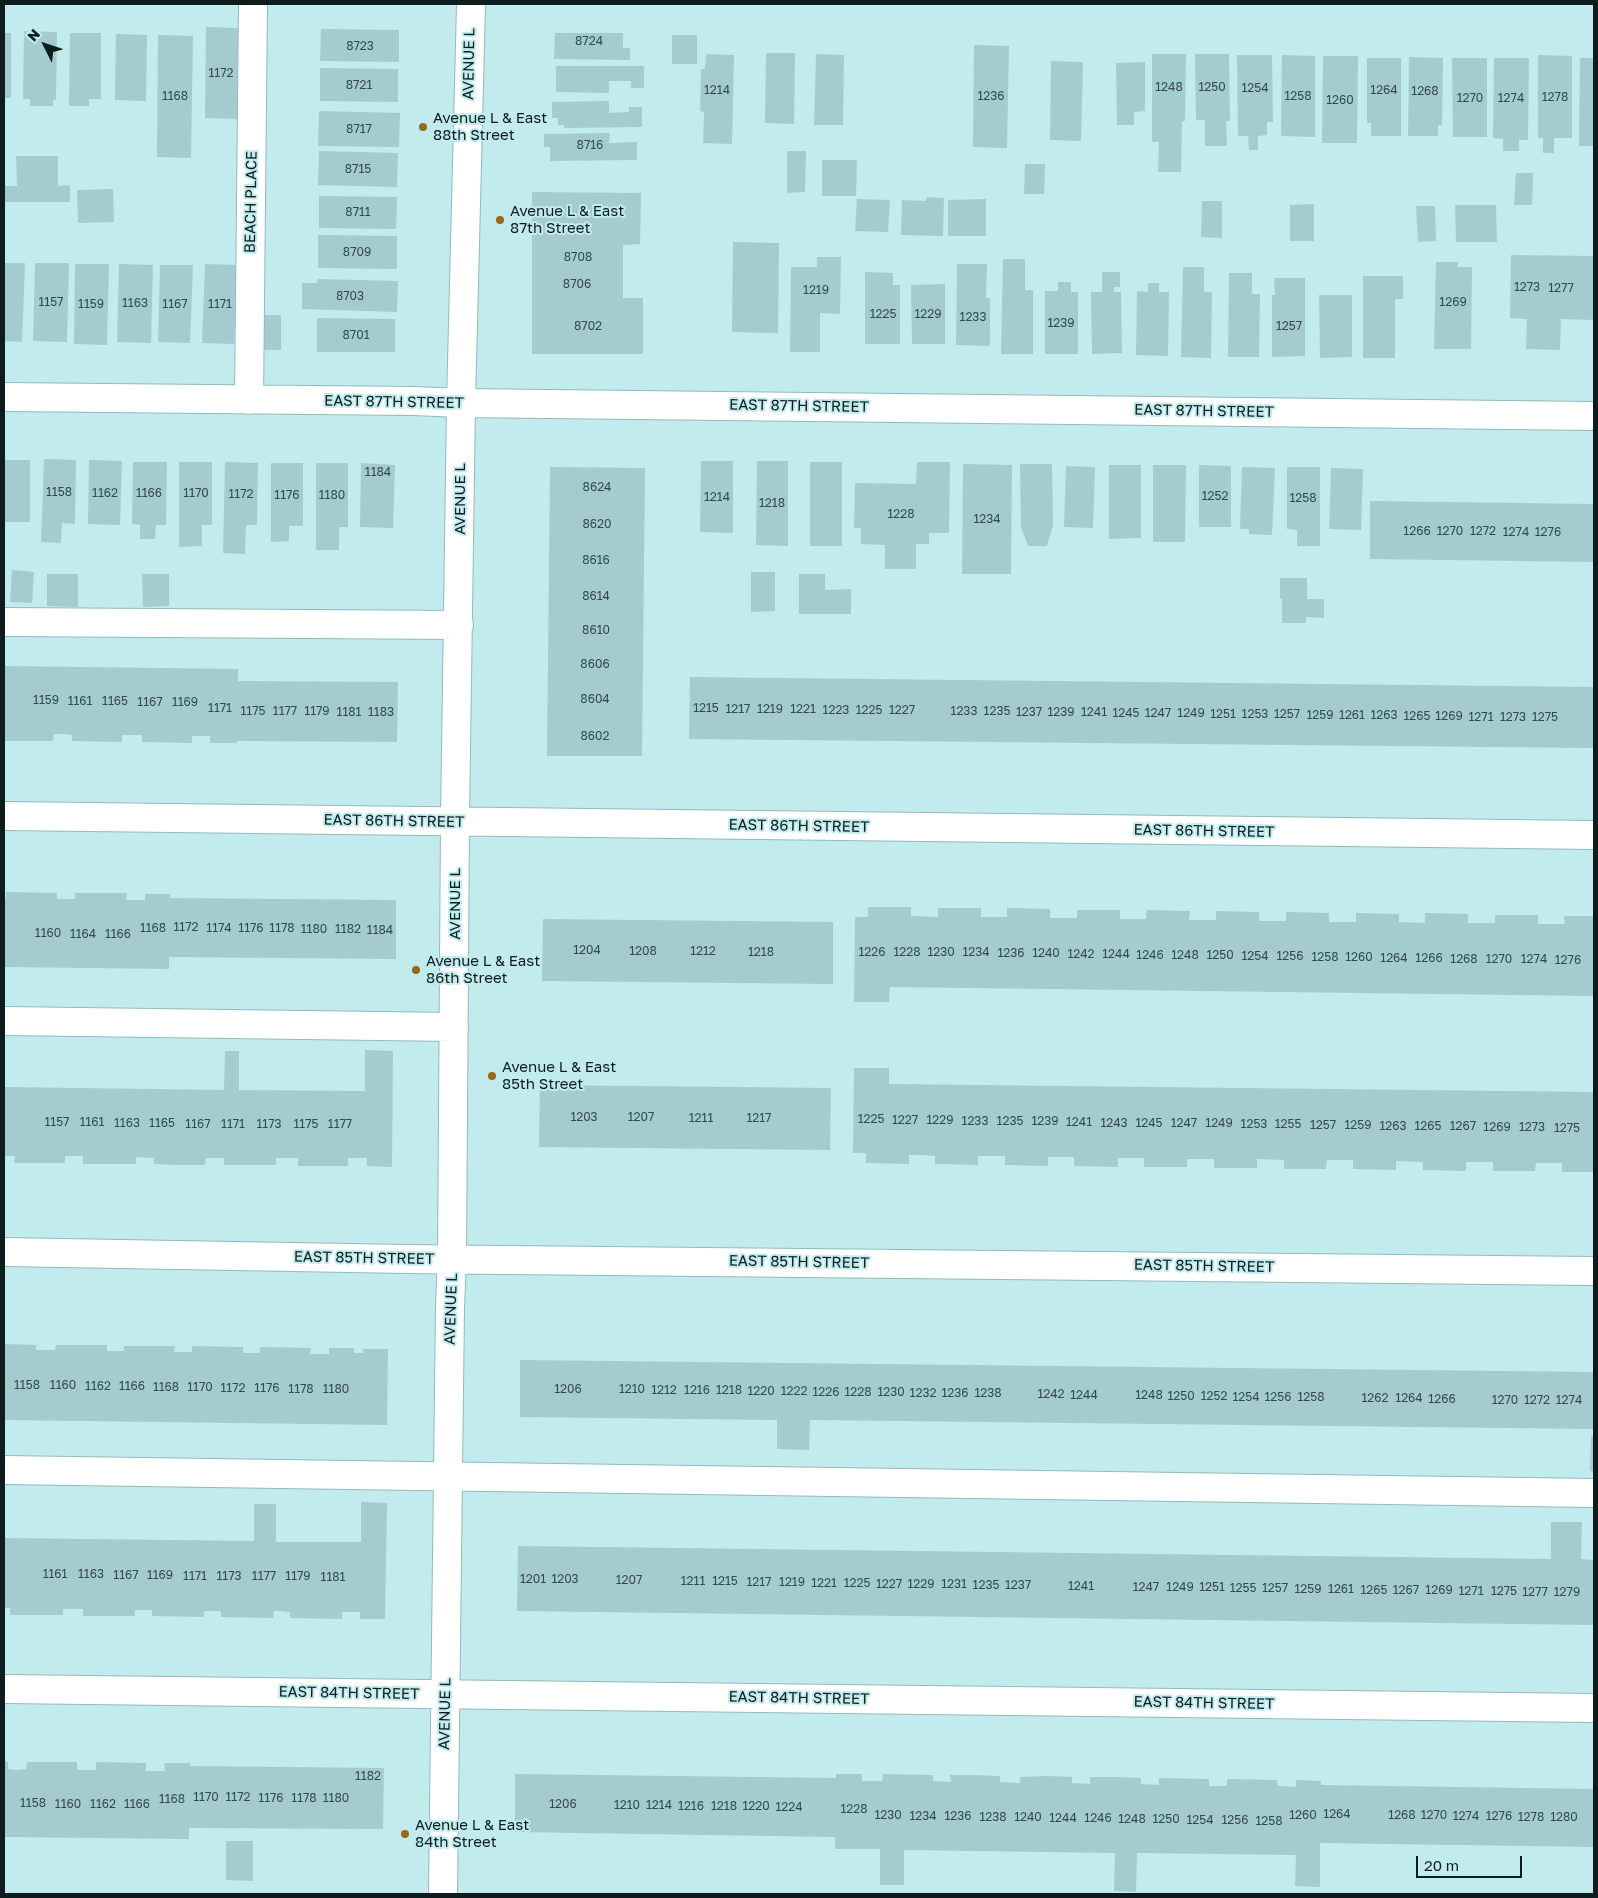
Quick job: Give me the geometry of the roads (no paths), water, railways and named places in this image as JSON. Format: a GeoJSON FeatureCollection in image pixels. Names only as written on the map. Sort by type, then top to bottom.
{"type":"FeatureCollection","features":[{"type":"Feature","properties":{"kind":"street","name":"BEACH PLACE"},"geometry":{"type":"LineString","coordinates":[[249,400],[253,4]]}},
{"type":"Feature","properties":{"kind":"street","name":"AVENUE L"},"geometry":{"type":"LineString","coordinates":[[443,1894],[461,404],[471,4]]}},
{"type":"Feature","properties":{"kind":"street","name":"EAST 87TH STREET"},"geometry":{"type":"LineString","coordinates":[[4,396],[414,401],[461,404],[1594,416]]}},
{"type":"Feature","properties":{"kind":"street"},"geometry":{"type":"LineString","coordinates":[[4,622],[459,625]]}},
{"type":"Feature","properties":{"kind":"street","name":"EAST 86TH STREET"},"geometry":{"type":"LineString","coordinates":[[4,816],[1594,836]]}},
{"type":"Feature","properties":{"kind":"street"},"geometry":{"type":"LineString","coordinates":[[4,1021],[454,1027]]}},
{"type":"Feature","properties":{"kind":"street","name":"EAST 85TH STREET"},"geometry":{"type":"LineString","coordinates":[[4,1252],[452,1259],[1594,1271]]}},
{"type":"Feature","properties":{"kind":"street"},"geometry":{"type":"LineString","coordinates":[[4,1470],[448,1478],[1594,1493]]}},
{"type":"Feature","properties":{"kind":"street","name":"EAST 84TH STREET"},"geometry":{"type":"LineString","coordinates":[[4,1689],[1594,1708]]}},
{"type":"Feature","properties":{"kind":"place","name":"Avenue L & East 88th Street"},"geometry":{"type":"Point","coordinates":[423,127]}},
{"type":"Feature","properties":{"kind":"place","name":"Avenue L & East 87th Street"},"geometry":{"type":"Point","coordinates":[500,220]}},
{"type":"Feature","properties":{"kind":"place","name":"Avenue L & East 86th Street"},"geometry":{"type":"Point","coordinates":[416,970]}},
{"type":"Feature","properties":{"kind":"place","name":"Avenue L & East 85th Street"},"geometry":{"type":"Point","coordinates":[492,1076]}},
{"type":"Feature","properties":{"kind":"place","name":"Avenue L & East 84th Street"},"geometry":{"type":"Point","coordinates":[405,1834]}}]}
